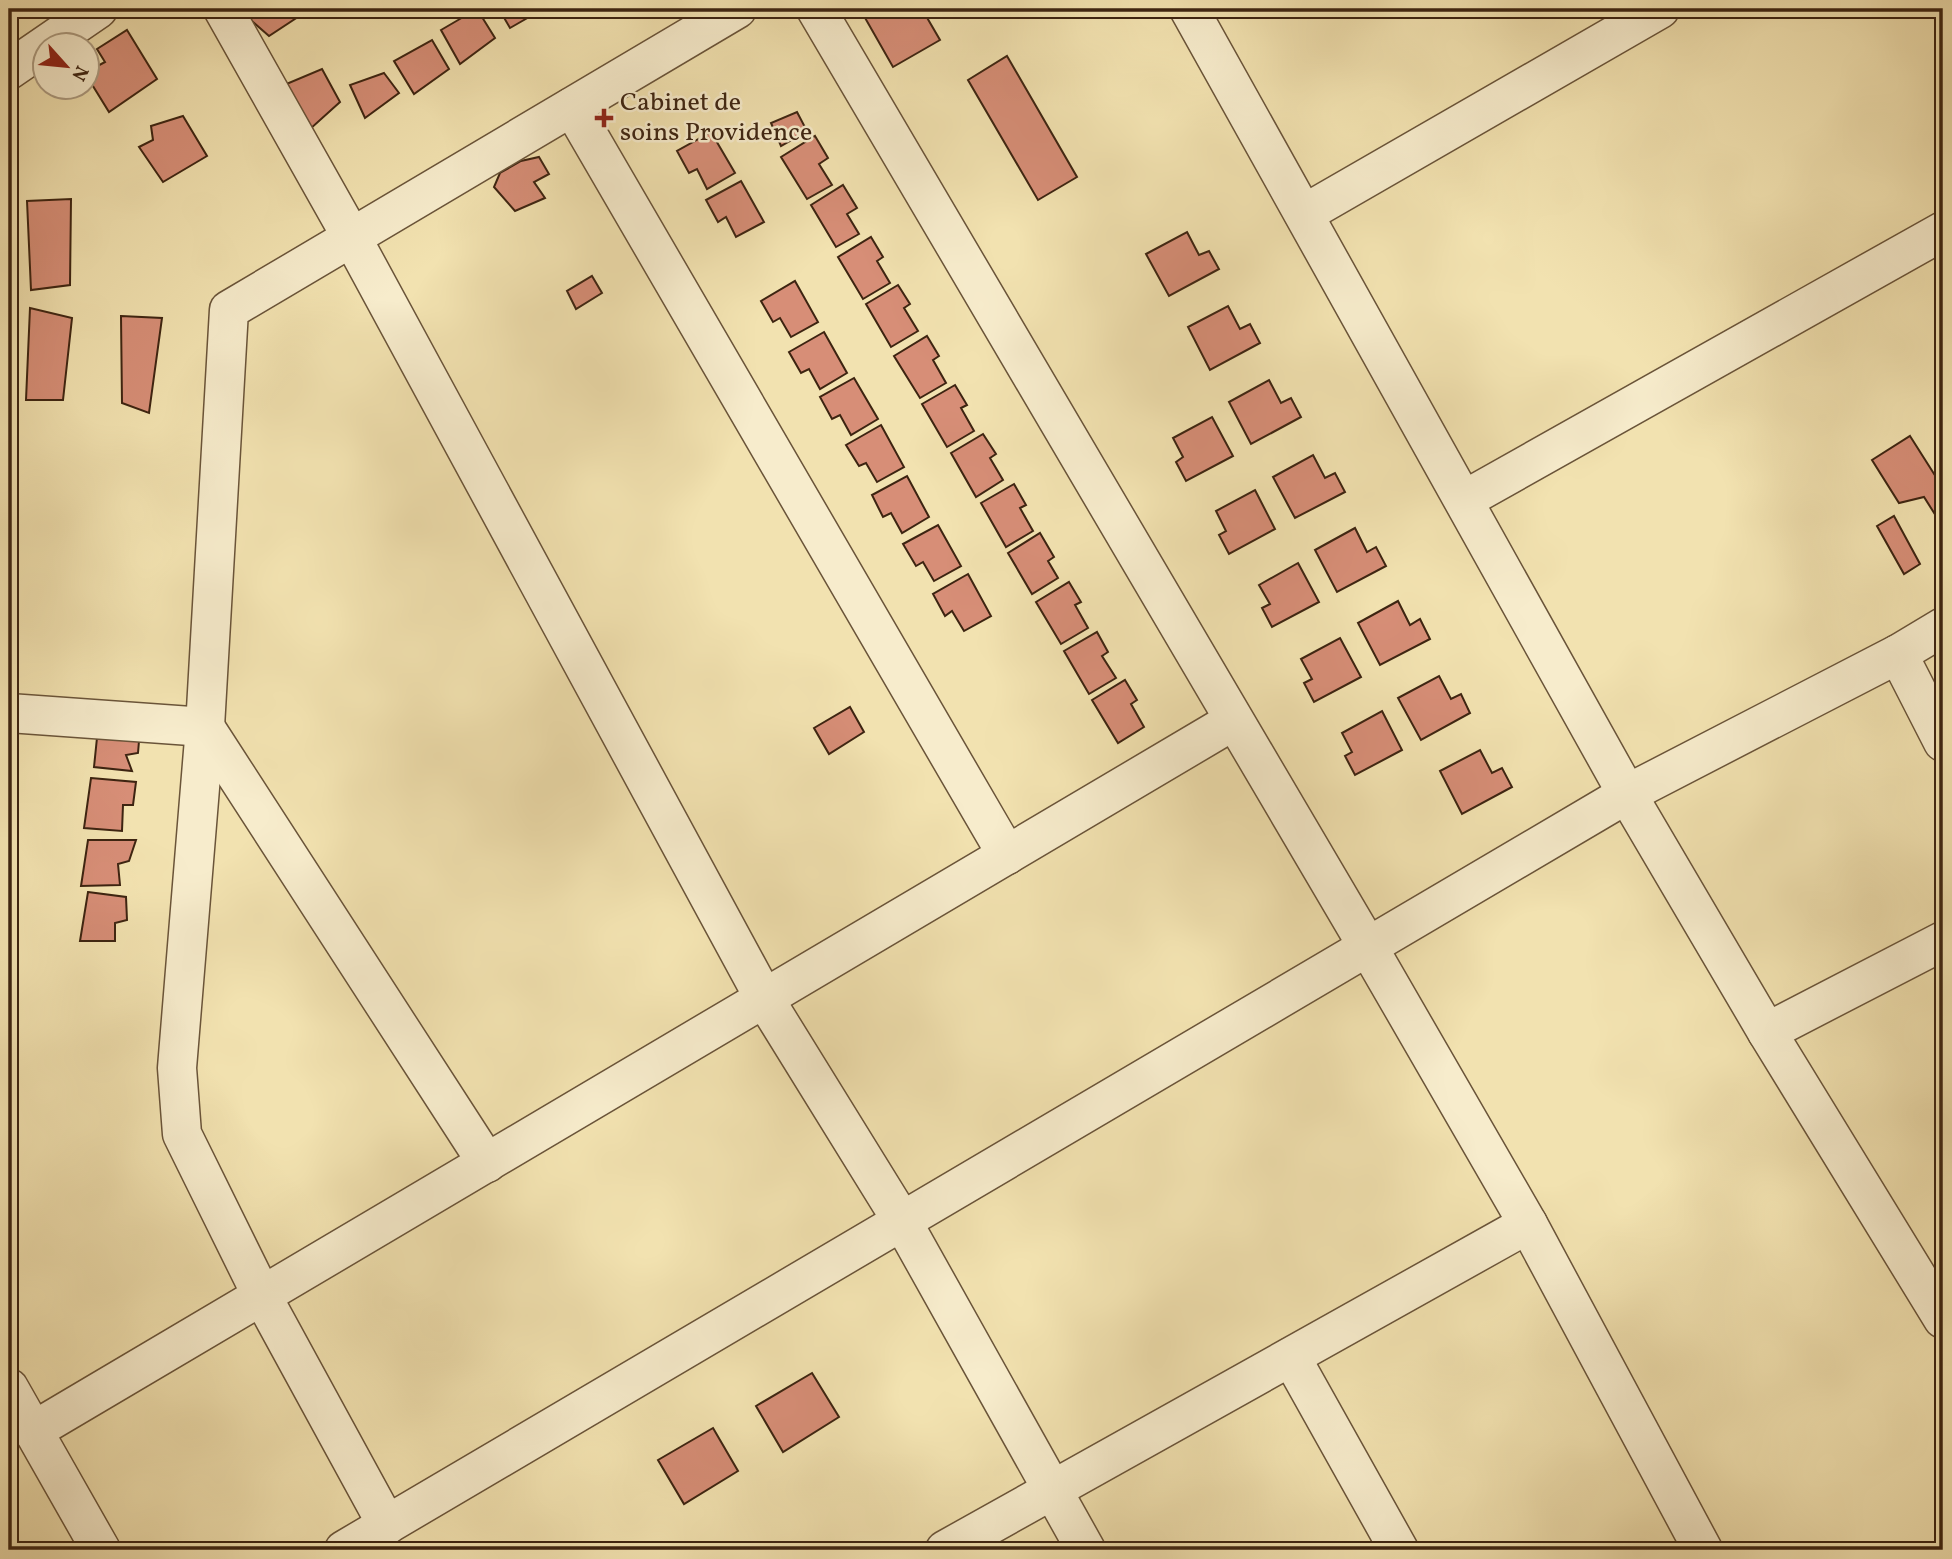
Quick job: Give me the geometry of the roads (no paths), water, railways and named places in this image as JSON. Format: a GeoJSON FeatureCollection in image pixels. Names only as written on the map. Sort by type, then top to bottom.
{"type":"FeatureCollection","features":[{"type":"Feature","properties":{"kind":"street"},"geometry":{"type":"LineString","coordinates":[[9,70],[98,9]]}},
{"type":"Feature","properties":{"kind":"street"},"geometry":{"type":"LineString","coordinates":[[223,9],[352,238],[764,998],[902,1221],[1086,1550]]}},
{"type":"Feature","properties":{"kind":"street"},"geometry":{"type":"LineString","coordinates":[[387,1525],[262,1296],[182,1134],[177,1068],[205,727],[229,310],[737,9]]}},
{"type":"Feature","properties":{"kind":"street"},"geometry":{"type":"LineString","coordinates":[[816,9],[1528,1224],[1703,1550]]}},
{"type":"Feature","properties":{"kind":"street"},"geometry":{"type":"LineString","coordinates":[[1189,9],[1628,794],[1767,1032],[1943,1319]]}},
{"type":"Feature","properties":{"kind":"street"},"geometry":{"type":"LineString","coordinates":[[1304,214],[1660,9]]}},
{"type":"Feature","properties":{"kind":"street"},"geometry":{"type":"LineString","coordinates":[[572,107],[1007,855]]}},
{"type":"Feature","properties":{"kind":"street"},"geometry":{"type":"LineString","coordinates":[[1464,500],[1943,230]]}},
{"type":"Feature","properties":{"kind":"street"},"geometry":{"type":"LineString","coordinates":[[344,1550],[1628,794],[1898,654],[1943,627]]}},
{"type":"Feature","properties":{"kind":"street"},"geometry":{"type":"LineString","coordinates":[[1898,654],[1943,742]]}},
{"type":"Feature","properties":{"kind":"street"},"geometry":{"type":"LineString","coordinates":[[9,713],[205,727]]}},
{"type":"Feature","properties":{"kind":"street"},"geometry":{"type":"LineString","coordinates":[[33,1431],[1233,720]]}},
{"type":"Feature","properties":{"kind":"street"},"geometry":{"type":"LineString","coordinates":[[205,727],[487,1163]]}},
{"type":"Feature","properties":{"kind":"street"},"geometry":{"type":"LineString","coordinates":[[1767,1032],[1943,941]]}},
{"type":"Feature","properties":{"kind":"street"},"geometry":{"type":"LineString","coordinates":[[944,1550],[1528,1224]]}},
{"type":"Feature","properties":{"kind":"street"},"geometry":{"type":"LineString","coordinates":[[1291,1357],[1399,1550]]}},
{"type":"Feature","properties":{"kind":"street"},"geometry":{"type":"LineString","coordinates":[[9,1388],[101,1550]]}},
{"type":"Feature","properties":{"kind":"place","name":"Cabinet de soins Providence"},"geometry":{"type":"Point","coordinates":[604,118]}}]}
